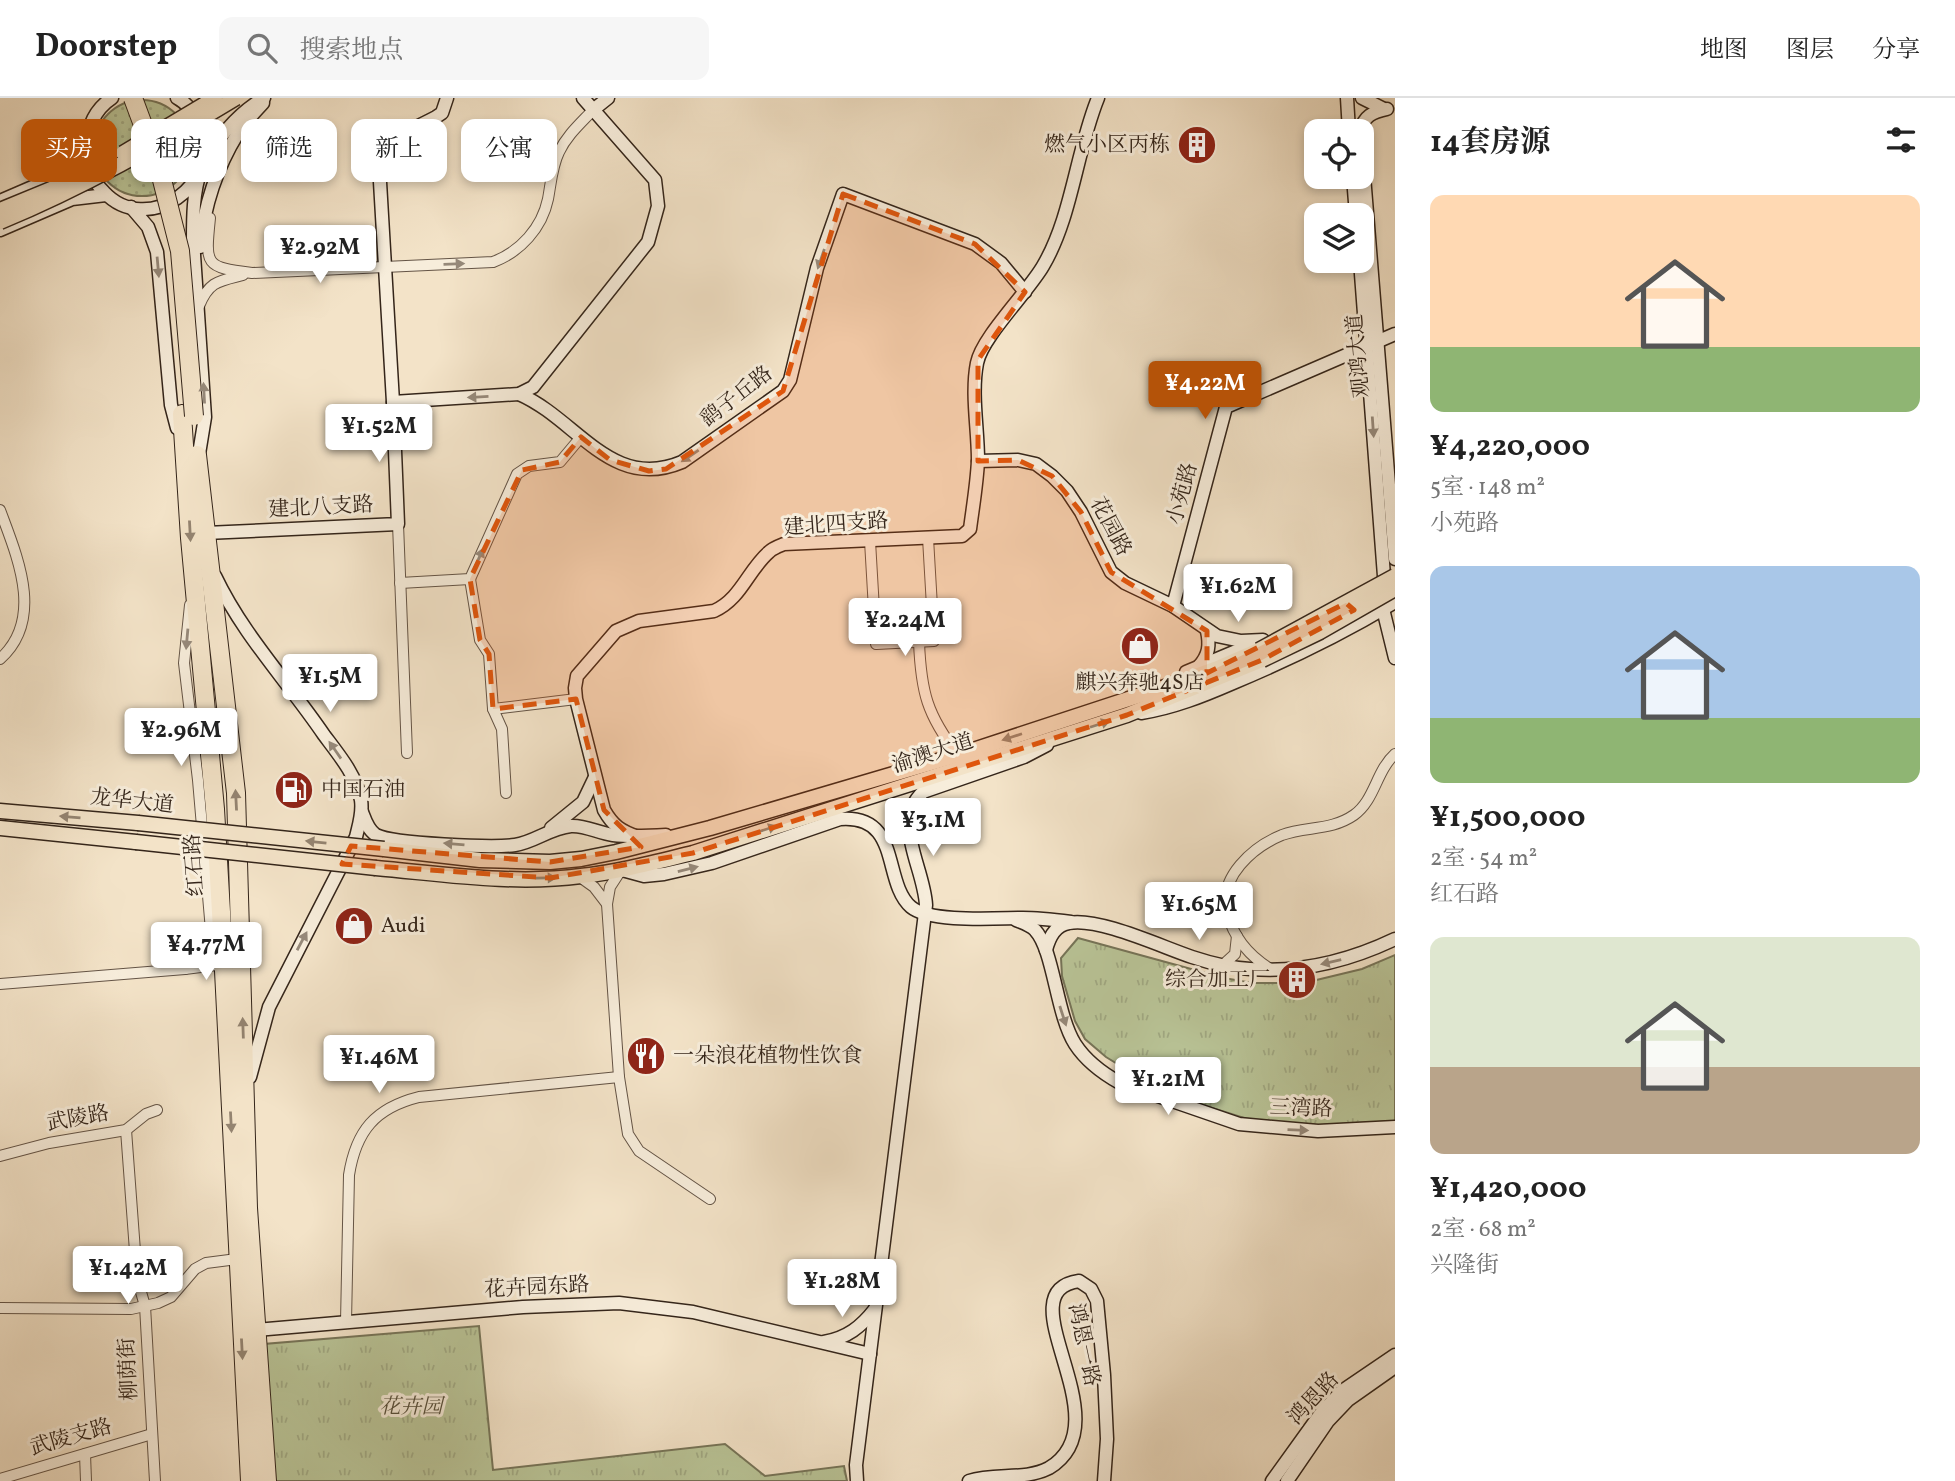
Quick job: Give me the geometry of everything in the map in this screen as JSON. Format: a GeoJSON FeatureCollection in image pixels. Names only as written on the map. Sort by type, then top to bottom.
{"type":"FeatureCollection","features":[{"type":"Feature","properties":{"kind":"highway"},"geometry":{"type":"LineString","coordinates":[[134,98],[159,168],[180,251],[188,415]]}},
{"type":"Feature","properties":{"kind":"highway"},"geometry":{"type":"LineString","coordinates":[[111,99],[150,170],[171,255],[188,415]]}},
{"type":"Feature","properties":{"kind":"highway","name":"红石路"},"geometry":{"type":"LineString","coordinates":[[188,415],[201,567],[250,1481]]}},
{"type":"Feature","properties":{"kind":"highway","name":"红石路"},"geometry":{"type":"LineString","coordinates":[[192,458],[206,533],[201,567],[236,793],[248,1208],[267,1481]]}},
{"type":"Feature","properties":{"kind":"main road"},"geometry":{"type":"LineString","coordinates":[[0,210],[66,183],[215,98]]}},
{"type":"Feature","properties":{"kind":"main road"},"geometry":{"type":"LineString","coordinates":[[0,222],[51,201],[131,159],[236,98]]}},
{"type":"Feature","properties":{"kind":"main road","name":"渝澳大道"},"geometry":{"type":"LineString","coordinates":[[376,868],[477,877],[580,877],[692,853],[1127,715],[1261,650],[1391,574]]}},
{"type":"Feature","properties":{"kind":"main road","name":"渝澳大道"},"geometry":{"type":"LineString","coordinates":[[384,849],[480,860],[550,862],[581,859],[688,833],[958,755],[1220,667],[1261,650],[1320,632],[1395,589]]}},
{"type":"Feature","properties":{"kind":"main road","name":"龙华大道"},"geometry":{"type":"LineString","coordinates":[[0,811],[384,849]]}},
{"type":"Feature","properties":{"kind":"main road","name":"龙华大道"},"geometry":{"type":"LineString","coordinates":[[0,828],[376,868]]}},
{"type":"Feature","properties":{"kind":"street"},"geometry":{"type":"LineString","coordinates":[[227,132],[246,109],[266,98]]}},
{"type":"Feature","properties":{"kind":"street"},"geometry":{"type":"LineString","coordinates":[[197,279],[202,234],[212,191],[223,161],[240,130],[266,98]]}},
{"type":"Feature","properties":{"kind":"street","name":"建北八支路"},"geometry":{"type":"LineString","coordinates":[[206,533],[398,524],[379,165],[383,152],[394,139],[442,113],[447,98]]}},
{"type":"Feature","properties":{"kind":"street"},"geometry":{"type":"LineString","coordinates":[[393,402],[519,394],[533,387],[648,242],[658,206],[655,180],[583,98]]}},
{"type":"Feature","properties":{"kind":"street"},"geometry":{"type":"LineString","coordinates":[[199,307],[209,286],[252,273],[493,262],[516,251],[539,224],[544,213],[558,153],[593,110],[608,98]]}},
{"type":"Feature","properties":{"kind":"street","name":"建北四支路"},"geometry":{"type":"LineString","coordinates":[[638,837],[620,831],[604,810],[576,699],[577,676],[615,631],[627,624],[714,611],[725,606],[769,551],[784,544],[962,537],[970,529],[978,461],[975,381],[978,360],[986,344],[1044,266],[1060,231],[1086,128],[1098,98]]}},
{"type":"Feature","properties":{"kind":"street"},"geometry":{"type":"LineString","coordinates":[[1347,98],[1348,119]]}},
{"type":"Feature","properties":{"kind":"street"},"geometry":{"type":"LineString","coordinates":[[1362,98],[1376,107],[1391,110]]}},
{"type":"Feature","properties":{"kind":"street"},"geometry":{"type":"LineString","coordinates":[[92,119],[111,99]]}},
{"type":"Feature","properties":{"kind":"street"},"geometry":{"type":"LineString","coordinates":[[183,99],[197,119]]}},
{"type":"Feature","properties":{"kind":"street"},"geometry":{"type":"LineString","coordinates":[[1365,119],[1369,115],[1391,110]]}},
{"type":"Feature","properties":{"kind":"street"},"geometry":{"type":"LineString","coordinates":[[0,201],[44,182]]}},
{"type":"Feature","properties":{"kind":"street"},"geometry":{"type":"LineString","coordinates":[[95,182],[106,195],[131,207],[144,209],[164,206],[183,196],[193,182]]}},
{"type":"Feature","properties":{"kind":"street"},"geometry":{"type":"LineString","coordinates":[[192,458],[205,417],[193,214],[198,182]]}},
{"type":"Feature","properties":{"kind":"street","name":"观鸿大道"},"geometry":{"type":"LineString","coordinates":[[1364,189],[1372,344],[1391,574],[1389,605]]}},
{"type":"Feature","properties":{"kind":"street"},"geometry":{"type":"LineString","coordinates":[[212,191],[208,229],[209,258],[215,267],[252,273]]}},
{"type":"Feature","properties":{"kind":"street","name":"鹞子丘路"},"geometry":{"type":"LineString","coordinates":[[519,394],[543,406],[610,460],[649,471],[666,469],[682,462],[783,391],[790,380],[817,268],[843,194],[975,244],[1000,263],[1026,292]]}},
{"type":"Feature","properties":{"kind":"street"},"geometry":{"type":"LineString","coordinates":[[0,230],[72,200],[106,195]]}},
{"type":"Feature","properties":{"kind":"street"},"geometry":{"type":"LineString","coordinates":[[131,207],[148,227],[157,252],[171,405],[192,458]]}},
{"type":"Feature","properties":{"kind":"street","name":"观鸿大道"},"geometry":{"type":"LineString","coordinates":[[1362,273],[1395,559]]}},
{"type":"Feature","properties":{"kind":"street","name":"小苑路"},"geometry":{"type":"LineString","coordinates":[[1173,606],[1226,407],[1395,334]]}},
{"type":"Feature","properties":{"kind":"street"},"geometry":{"type":"LineString","coordinates":[[540,378],[539,397],[543,406]]}},
{"type":"Feature","properties":{"kind":"street"},"geometry":{"type":"LineString","coordinates":[[506,793],[502,729],[493,709],[489,654],[480,640],[470,579],[517,474],[529,466],[560,462],[581,437]]}},
{"type":"Feature","properties":{"kind":"street","name":"花园路"},"geometry":{"type":"LineString","coordinates":[[978,461],[1017,460],[1036,464],[1068,491],[1111,572],[1125,583],[1173,606],[1207,631]]}},
{"type":"Feature","properties":{"kind":"street"},"geometry":{"type":"LineString","coordinates":[[0,510],[20,566],[24,604],[17,638],[0,659]]}},
{"type":"Feature","properties":{"kind":"street"},"geometry":{"type":"LineString","coordinates":[[398,524],[407,753]]}},
{"type":"Feature","properties":{"kind":"street"},"geometry":{"type":"LineString","coordinates":[[870,541],[876,644],[919,642],[934,641],[928,538]]}},
{"type":"Feature","properties":{"kind":"street"},"geometry":{"type":"LineString","coordinates":[[0,984],[185,970],[224,964],[212,942],[198,780],[184,663],[201,567]]}},
{"type":"Feature","properties":{"kind":"street","name":"红石路"},"geometry":{"type":"LineString","coordinates":[[201,567],[350,771],[362,812],[356,837],[269,1007],[245,1096]]}},
{"type":"Feature","properties":{"kind":"street"},"geometry":{"type":"LineString","coordinates":[[1123,700],[1196,668],[1261,650],[1391,574]]}},
{"type":"Feature","properties":{"kind":"street"},"geometry":{"type":"LineString","coordinates":[[400,583],[470,579]]}},
{"type":"Feature","properties":{"kind":"street"},"geometry":{"type":"LineString","coordinates":[[1338,603],[1349,604],[1354,610],[1355,620],[1351,627]]}},
{"type":"Feature","properties":{"kind":"street"},"geometry":{"type":"LineString","coordinates":[[1127,715],[1162,710],[1266,670],[1389,605],[1395,658]]}},
{"type":"Feature","properties":{"kind":"street"},"geometry":{"type":"LineString","coordinates":[[1196,668],[1206,657],[1207,631],[1261,650]]}},
{"type":"Feature","properties":{"kind":"street"},"geometry":{"type":"LineString","coordinates":[[919,642],[920,675],[930,710],[941,732],[958,755]]}},
{"type":"Feature","properties":{"kind":"street"},"geometry":{"type":"LineString","coordinates":[[493,709],[576,699]]}},
{"type":"Feature","properties":{"kind":"street"},"geometry":{"type":"LineString","coordinates":[[857,1481],[856,1465],[924,913],[924,886],[909,835],[910,811],[914,800],[923,792],[1024,757],[1064,736]]}},
{"type":"Feature","properties":{"kind":"street"},"geometry":{"type":"LineString","coordinates":[[1272,970],[1254,958],[1237,935],[1227,914],[1225,900],[1229,884],[1240,865],[1280,836],[1323,828],[1351,817],[1366,803],[1382,768],[1395,754]]}},
{"type":"Feature","properties":{"kind":"street"},"geometry":{"type":"LineString","coordinates":[[362,812],[368,827],[376,835],[392,839],[487,847],[518,845],[548,831],[583,802],[595,776]]}},
{"type":"Feature","properties":{"kind":"street"},"geometry":{"type":"LineString","coordinates":[[710,1199],[639,1151],[628,1134],[619,1077],[607,904],[610,887],[621,870],[644,876],[664,874],[712,863],[840,819],[850,818],[869,826],[883,839],[900,891],[910,906],[924,913],[957,918],[1071,922],[1119,930],[1223,965],[1272,970],[1323,965],[1357,955],[1395,939]]}},
{"type":"Feature","properties":{"kind":"street"},"geometry":{"type":"LineString","coordinates":[[548,831],[575,825],[601,833],[638,837],[688,833]]}},
{"type":"Feature","properties":{"kind":"street"},"geometry":{"type":"LineString","coordinates":[[580,877],[594,887],[607,904]]}},
{"type":"Feature","properties":{"kind":"street"},"geometry":{"type":"LineString","coordinates":[[1012,919],[1037,932],[1046,950]]}},
{"type":"Feature","properties":{"kind":"street"},"geometry":{"type":"LineString","coordinates":[[1046,950],[1051,935],[1059,927],[1071,922]]}},
{"type":"Feature","properties":{"kind":"street"},"geometry":{"type":"LineString","coordinates":[[1223,965],[1235,954],[1237,935]]}},
{"type":"Feature","properties":{"kind":"street"},"geometry":{"type":"LineString","coordinates":[[185,970],[200,959],[212,942]]}},
{"type":"Feature","properties":{"kind":"street","name":"三湾路"},"geometry":{"type":"LineString","coordinates":[[1046,950],[1062,1015],[1075,1044],[1105,1074],[1120,1083],[1239,1124],[1318,1130],[1395,1127]]}},
{"type":"Feature","properties":{"kind":"street"},"geometry":{"type":"LineString","coordinates":[[346,1322],[349,1175],[353,1153],[360,1136],[382,1111],[419,1097],[619,1077]]}},
{"type":"Feature","properties":{"kind":"street","name":"武陵路"},"geometry":{"type":"LineString","coordinates":[[0,1156],[49,1143],[126,1130],[139,1119],[157,1110]]}},
{"type":"Feature","properties":{"kind":"street","name":"柳荫街"},"geometry":{"type":"LineString","coordinates":[[126,1130],[137,1278],[145,1306],[155,1481]]}},
{"type":"Feature","properties":{"kind":"street"},"geometry":{"type":"LineString","coordinates":[[0,1308],[131,1309],[171,1297],[195,1269],[206,1263],[237,1259]]}},
{"type":"Feature","properties":{"kind":"street","name":"鸿恩一路"},"geometry":{"type":"LineString","coordinates":[[969,1481],[1034,1474],[1050,1467],[1066,1451],[1076,1418],[1075,1401],[1053,1319],[1052,1301],[1056,1290],[1066,1283],[1079,1281],[1091,1289],[1097,1301],[1107,1439],[1104,1481]]}},
{"type":"Feature","properties":{"kind":"street","name":"花卉园东路"},"geometry":{"type":"LineString","coordinates":[[256,1330],[523,1307],[619,1303],[693,1312],[870,1354]]}},
{"type":"Feature","properties":{"kind":"street","name":"花卉园东路"},"geometry":{"type":"LineString","coordinates":[[817,1342],[853,1332],[875,1309]]}},
{"type":"Feature","properties":{"kind":"street","name":"鸿恩路"},"geometry":{"type":"LineString","coordinates":[[1272,1481],[1335,1398],[1395,1355]]}},
{"type":"Feature","properties":{"kind":"street","name":"鸿恩路"},"geometry":{"type":"LineString","coordinates":[[1287,1481],[1328,1421],[1348,1400],[1395,1367]]}},
{"type":"Feature","properties":{"kind":"street","name":"武陵支路"},"geometry":{"type":"LineString","coordinates":[[0,1479],[152,1434]]}},
{"type":"Feature","properties":{"kind":"street"},"geometry":{"type":"LineString","coordinates":[[85,1454],[86,1481]]}},
{"type":"Feature","properties":{"kind":"highlighted area"},"geometry":{"type":"Polygon","coordinates":[[[843,194],[975,244],[1025,292],[978,360],[978,461],[1018,460],[1052,476],[1081,512],[1111,572],[1207,631],[1207,673],[1346,603],[1354,610],[1262,660],[1127,715],[693,853],[550,878],[342,864],[351,846],[550,862],[641,847],[604,810],[576,699],[493,709],[489,654],[480,640],[470,579],[522,470],[560,462],[581,437],[610,460],[649,471],[666,469],[783,391],[843,194]]]}},
{"type":"Feature","properties":{"kind":"green space"},"geometry":{"type":"Polygon","coordinates":[[[142,100],[160,104],[180,119],[131,119],[131,182],[176,182],[160,192],[142,196],[124,192],[108,182],[117,182],[117,119],[104,119],[108,114],[124,104],[142,100]]]}},
{"type":"Feature","properties":{"kind":"green space"},"geometry":{"type":"Polygon","coordinates":[[[1078,938],[1224,978],[1252,983],[1304,983],[1362,969],[1395,955],[1395,1121],[1302,1126],[1268,1123],[1165,1093],[1106,1057],[1085,1039],[1075,1021],[1062,976],[1061,958],[1078,938]]]}},
{"type":"Feature","properties":{"kind":"green space","name":"花卉园"},"geometry":{"type":"Polygon","coordinates":[[[479,1326],[493,1470],[725,1444],[765,1476],[844,1466],[847,1481],[275,1481],[264,1344],[479,1326]]]}},
{"type":"Feature","properties":{"kind":"place","name":"燃气小区丙栋"},"geometry":{"type":"Point","coordinates":[1197,145]}},
{"type":"Feature","properties":{"kind":"place","name":"麒兴奔驰4S店"},"geometry":{"type":"Point","coordinates":[1140,646]}},
{"type":"Feature","properties":{"kind":"place","name":"中国石油"},"geometry":{"type":"Point","coordinates":[294,790]}},
{"type":"Feature","properties":{"kind":"place","name":"Audi"},"geometry":{"type":"Point","coordinates":[354,926]}},
{"type":"Feature","properties":{"kind":"place","name":"综合加工厂"},"geometry":{"type":"Point","coordinates":[1297,980]}},
{"type":"Feature","properties":{"kind":"place","name":"一朵浪花植物性饮食"},"geometry":{"type":"Point","coordinates":[646,1056]}}]}
